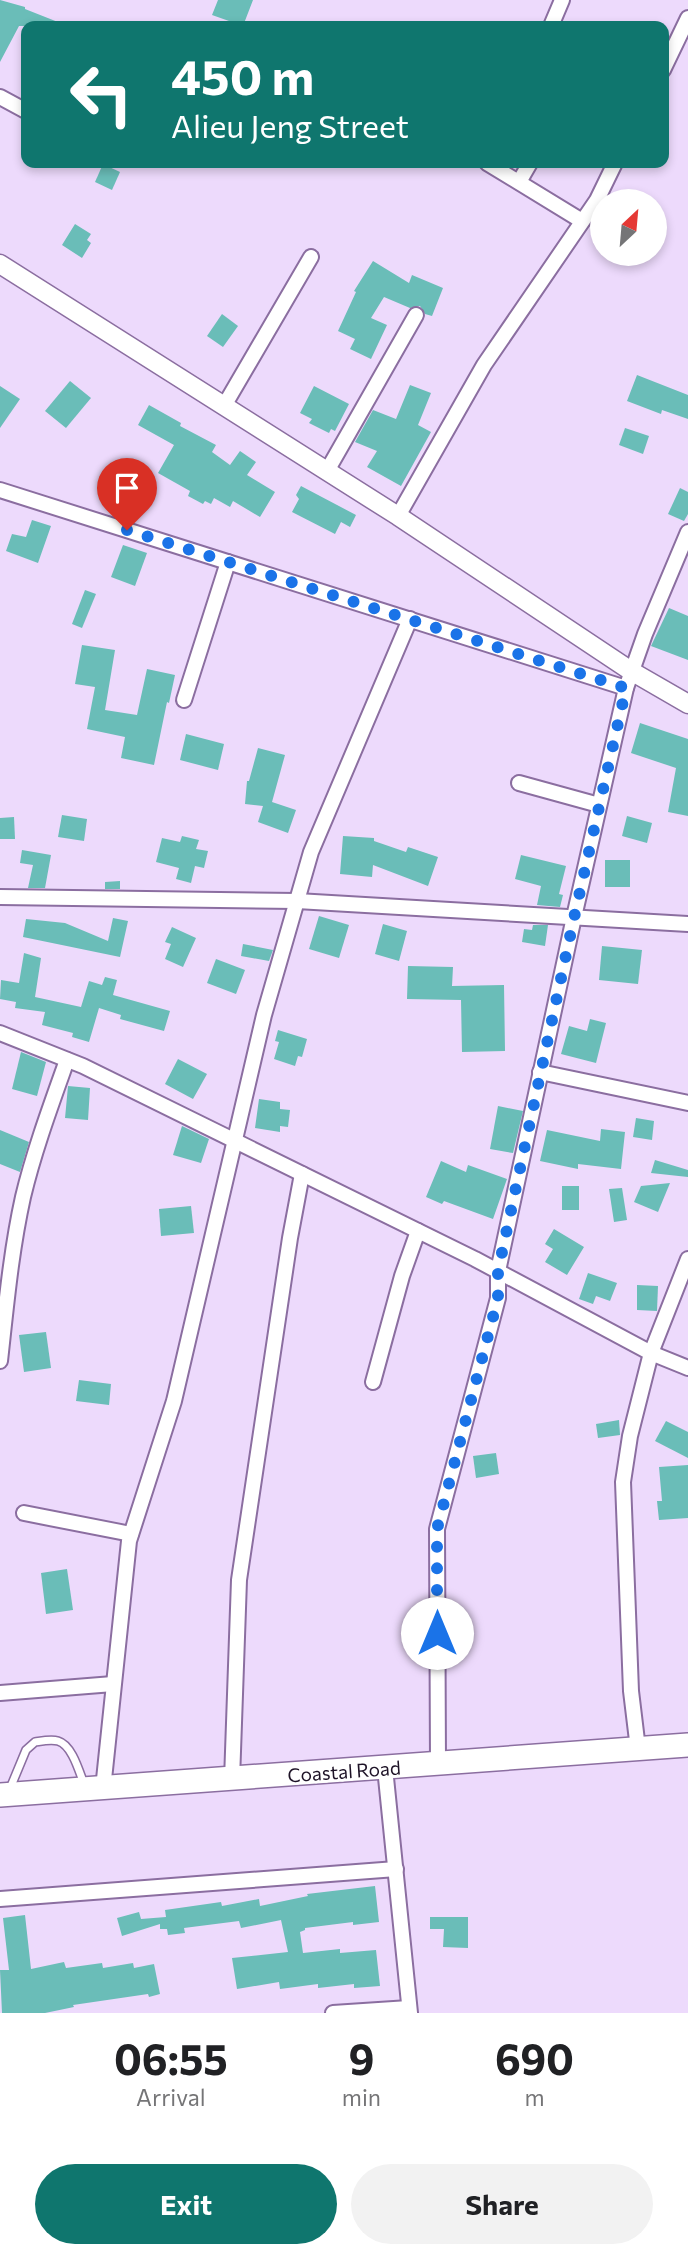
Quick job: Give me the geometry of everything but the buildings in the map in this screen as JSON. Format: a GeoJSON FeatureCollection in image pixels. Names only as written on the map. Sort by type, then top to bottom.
{"type":"FeatureCollection","features":[{"type":"Feature","properties":{"kind":"main road","name":"Coastal Road"},"geometry":{"type":"LineString","coordinates":[[4,1795],[688,1745]]}},
{"type":"Feature","properties":{"kind":"street"},"geometry":{"type":"LineString","coordinates":[[553,21],[562,0]]}},
{"type":"Feature","properties":{"kind":"street"},"geometry":{"type":"LineString","coordinates":[[669,58],[688,18]]}},
{"type":"Feature","properties":{"kind":"street"},"geometry":{"type":"LineString","coordinates":[[0,97],[21,108]]}},
{"type":"Feature","properties":{"kind":"street"},"geometry":{"type":"LineString","coordinates":[[495,168],[582,221]]}},
{"type":"Feature","properties":{"kind":"street"},"geometry":{"type":"LineString","coordinates":[[519,182],[527,168]]}},
{"type":"Feature","properties":{"kind":"street"},"geometry":{"type":"LineString","coordinates":[[398,516],[484,365],[597,200],[613,168]]}},
{"type":"Feature","properties":{"kind":"street"},"geometry":{"type":"LineString","coordinates":[[224,406],[311,257]]}},
{"type":"Feature","properties":{"kind":"street"},"geometry":{"type":"LineString","coordinates":[[0,264],[398,516],[629,679]]}},
{"type":"Feature","properties":{"kind":"street"},"geometry":{"type":"LineString","coordinates":[[327,471],[416,315]]}},
{"type":"Feature","properties":{"kind":"street"},"geometry":{"type":"LineString","coordinates":[[0,489],[410,619],[629,679],[688,704]]}},
{"type":"Feature","properties":{"kind":"street"},"geometry":{"type":"LineString","coordinates":[[438,1764],[437,1529],[498,1298],[498,1271],[540,1072],[629,679],[688,532]]}},
{"type":"Feature","properties":{"kind":"street"},"geometry":{"type":"LineString","coordinates":[[184,700],[228,562]]}},
{"type":"Feature","properties":{"kind":"street"},"geometry":{"type":"LineString","coordinates":[[95,1790],[113,1684],[131,1534],[174,1401],[264,1015],[311,852],[410,619]]}},
{"type":"Feature","properties":{"kind":"street"},"geometry":{"type":"LineString","coordinates":[[519,783],[599,805]]}},
{"type":"Feature","properties":{"kind":"street"},"geometry":{"type":"LineString","coordinates":[[0,897],[297,901],[688,924]]}},
{"type":"Feature","properties":{"kind":"street"},"geometry":{"type":"LineString","coordinates":[[0,1032],[67,1060],[235,1141],[498,1271],[651,1353],[688,1368]]}},
{"type":"Feature","properties":{"kind":"street"},"geometry":{"type":"LineString","coordinates":[[0,1362],[9,1279],[23,1198],[43,1128],[67,1060]]}},
{"type":"Feature","properties":{"kind":"street"},"geometry":{"type":"LineString","coordinates":[[540,1072],[688,1103]]}},
{"type":"Feature","properties":{"kind":"street"},"geometry":{"type":"LineString","coordinates":[[232,1780],[239,1580],[302,1174]]}},
{"type":"Feature","properties":{"kind":"street"},"geometry":{"type":"LineString","coordinates":[[373,1382],[402,1276],[418,1231]]}},
{"type":"Feature","properties":{"kind":"street"},"geometry":{"type":"LineString","coordinates":[[638,1749],[631,1691],[623,1482],[630,1436],[651,1353],[688,1259]]}},
{"type":"Feature","properties":{"kind":"street"},"geometry":{"type":"LineString","coordinates":[[24,1513],[131,1534]]}},
{"type":"Feature","properties":{"kind":"street"},"geometry":{"type":"LineString","coordinates":[[0,1693],[113,1684]]}},
{"type":"Feature","properties":{"kind":"street"},"geometry":{"type":"LineString","coordinates":[[333,2013],[410,2010],[385,1768]]}},
{"type":"Feature","properties":{"kind":"street"},"geometry":{"type":"LineString","coordinates":[[0,1899],[396,1869]]}},
{"type":"Feature","properties":{"kind":"lane"},"geometry":{"type":"LineString","coordinates":[[4,1795],[29,1745],[56,1740],[68,1748],[95,1790]]}},
{"type":"Feature","properties":{"kind":"route"},"geometry":{"type":"LineString","coordinates":[[127,530],[626,688],[498,1271],[498,1298],[437,1529],[437,1633]]}}]}
